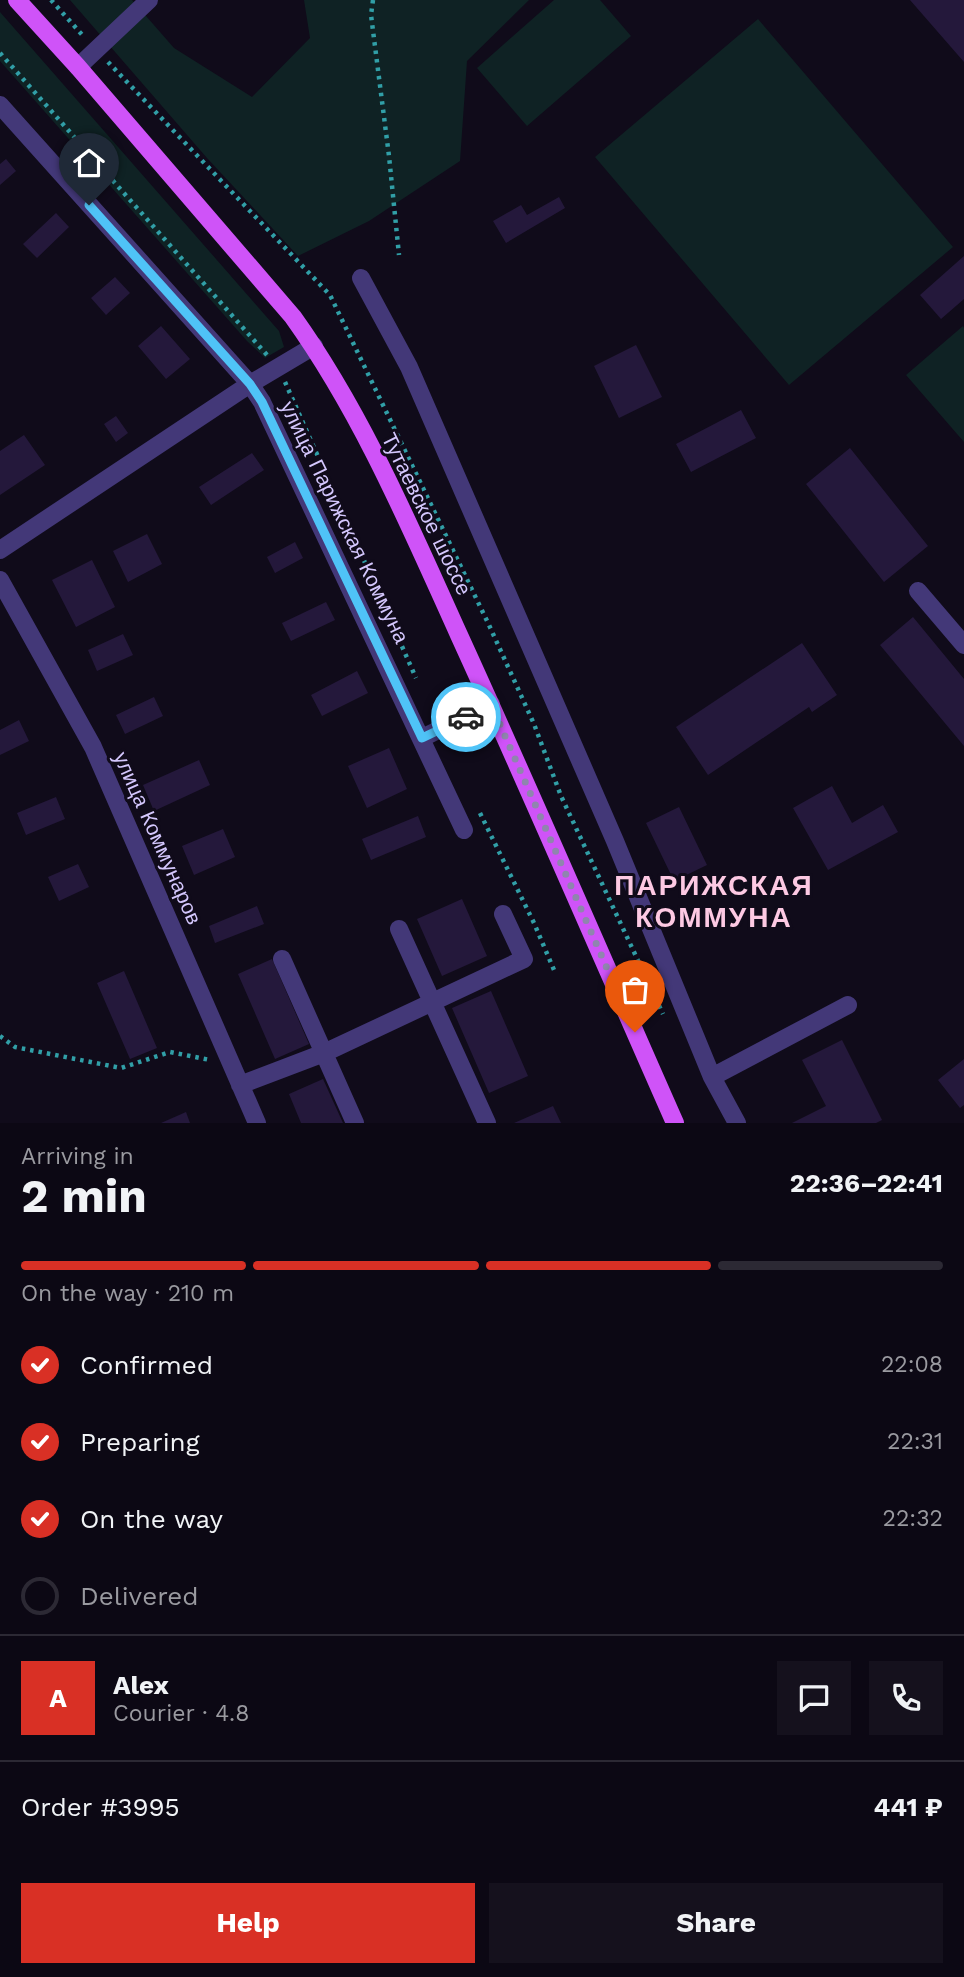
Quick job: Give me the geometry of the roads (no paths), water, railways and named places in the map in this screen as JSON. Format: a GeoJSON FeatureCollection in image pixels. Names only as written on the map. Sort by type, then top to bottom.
{"type":"FeatureCollection","features":[{"type":"Feature","properties":{"kind":"main road","name":"Тутаевское шоссе"},"geometry":{"type":"LineString","coordinates":[[17,0],[293,317],[314,346],[389,480],[676,1123]]}},
{"type":"Feature","properties":{"kind":"street"},"geometry":{"type":"LineString","coordinates":[[78,67],[149,0]]}},
{"type":"Feature","properties":{"kind":"street","name":"улица Парижская Коммуна"},"geometry":{"type":"LineString","coordinates":[[0,105],[250,384],[272,421],[464,830]]}},
{"type":"Feature","properties":{"kind":"street"},"geometry":{"type":"LineString","coordinates":[[360,278],[414,379],[615,841],[712,1077],[737,1123]]}},
{"type":"Feature","properties":{"kind":"street"},"geometry":{"type":"LineString","coordinates":[[0,550],[250,384],[314,346]]}},
{"type":"Feature","properties":{"kind":"street","name":"улица Коммунаров"},"geometry":{"type":"LineString","coordinates":[[0,580],[93,747],[257,1123]]}},
{"type":"Feature","properties":{"kind":"street"},"geometry":{"type":"LineString","coordinates":[[918,591],[964,645]]}},
{"type":"Feature","properties":{"kind":"street"},"geometry":{"type":"LineString","coordinates":[[422,738],[491,704]]}},
{"type":"Feature","properties":{"kind":"street"},"geometry":{"type":"LineString","coordinates":[[240,1085],[324,1054],[524,959],[503,914]]}},
{"type":"Feature","properties":{"kind":"street"},"geometry":{"type":"LineString","coordinates":[[399,929],[487,1123]]}},
{"type":"Feature","properties":{"kind":"street"},"geometry":{"type":"LineString","coordinates":[[282,959],[355,1123]]}},
{"type":"Feature","properties":{"kind":"street"},"geometry":{"type":"LineString","coordinates":[[712,1077],[848,1006]]}},
{"type":"Feature","properties":{"kind":"district","name":"ПАРИЖСКАЯ КОММУНА"},"geometry":{"type":"Point","coordinates":[714,901]}}]}
